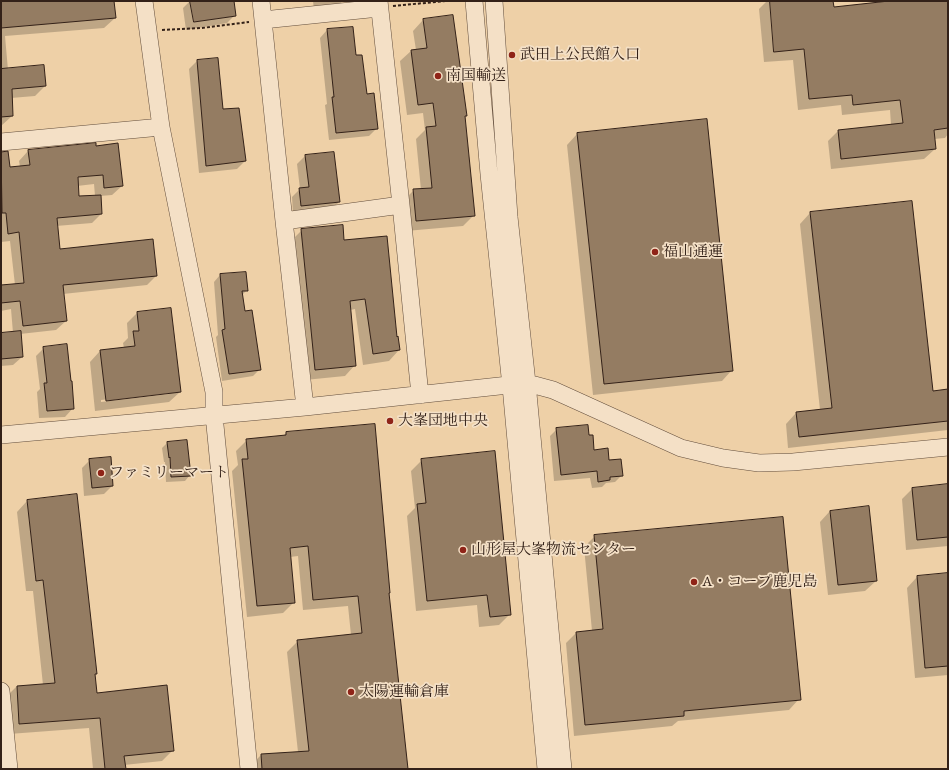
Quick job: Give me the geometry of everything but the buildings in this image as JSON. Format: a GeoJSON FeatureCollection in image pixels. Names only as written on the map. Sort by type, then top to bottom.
{"type":"FeatureCollection","features":[{"type":"Feature","properties":{"kind":"street"},"geometry":{"type":"LineString","coordinates":[[144,1],[161,127],[214,392],[214,415],[249,769]]}},
{"type":"Feature","properties":{"kind":"street"},"geometry":{"type":"LineString","coordinates":[[262,1],[284,221],[306,407]]}},
{"type":"Feature","properties":{"kind":"street"},"geometry":{"type":"LineString","coordinates":[[474,1],[488,174],[519,384],[563,769]]}},
{"type":"Feature","properties":{"kind":"street"},"geometry":{"type":"LineString","coordinates":[[494,1],[546,769]]}},
{"type":"Feature","properties":{"kind":"street"},"geometry":{"type":"LineString","coordinates":[[263,20],[379,4],[420,395]]}},
{"type":"Feature","properties":{"kind":"street"},"geometry":{"type":"LineString","coordinates":[[1,142],[161,127]]}},
{"type":"Feature","properties":{"kind":"street"},"geometry":{"type":"LineString","coordinates":[[284,221],[401,205]]}},
{"type":"Feature","properties":{"kind":"street"},"geometry":{"type":"LineString","coordinates":[[1,435],[306,407],[519,384],[553,390],[681,448],[723,458],[759,463],[793,462],[948,448]]}},
{"type":"Feature","properties":{"kind":"street"},"geometry":{"type":"LineString","coordinates":[[1,691],[9,769]]}},
{"type":"Feature","properties":{"kind":"path"},"geometry":{"type":"LineString","coordinates":[[379,4],[446,1]]}},
{"type":"Feature","properties":{"kind":"path"},"geometry":{"type":"LineString","coordinates":[[148,30],[202,28],[263,20]]}},
{"type":"Feature","properties":{"kind":"place","name":"武田上公民館入口"},"geometry":{"type":"Point","coordinates":[512,55]}},
{"type":"Feature","properties":{"kind":"place","name":"南国輸送"},"geometry":{"type":"Point","coordinates":[438,76]}},
{"type":"Feature","properties":{"kind":"place","name":"福山通運"},"geometry":{"type":"Point","coordinates":[655,252]}},
{"type":"Feature","properties":{"kind":"place","name":"大峯団地中央"},"geometry":{"type":"Point","coordinates":[390,421]}},
{"type":"Feature","properties":{"kind":"place","name":"ファミリーマート"},"geometry":{"type":"Point","coordinates":[101,473]}},
{"type":"Feature","properties":{"kind":"place","name":"山形屋大峯物流センター"},"geometry":{"type":"Point","coordinates":[463,550]}},
{"type":"Feature","properties":{"kind":"place","name":"A・コープ鹿児島"},"geometry":{"type":"Point","coordinates":[694,582]}},
{"type":"Feature","properties":{"kind":"place","name":"太陽運輸倉庫"},"geometry":{"type":"Point","coordinates":[351,692]}}]}
